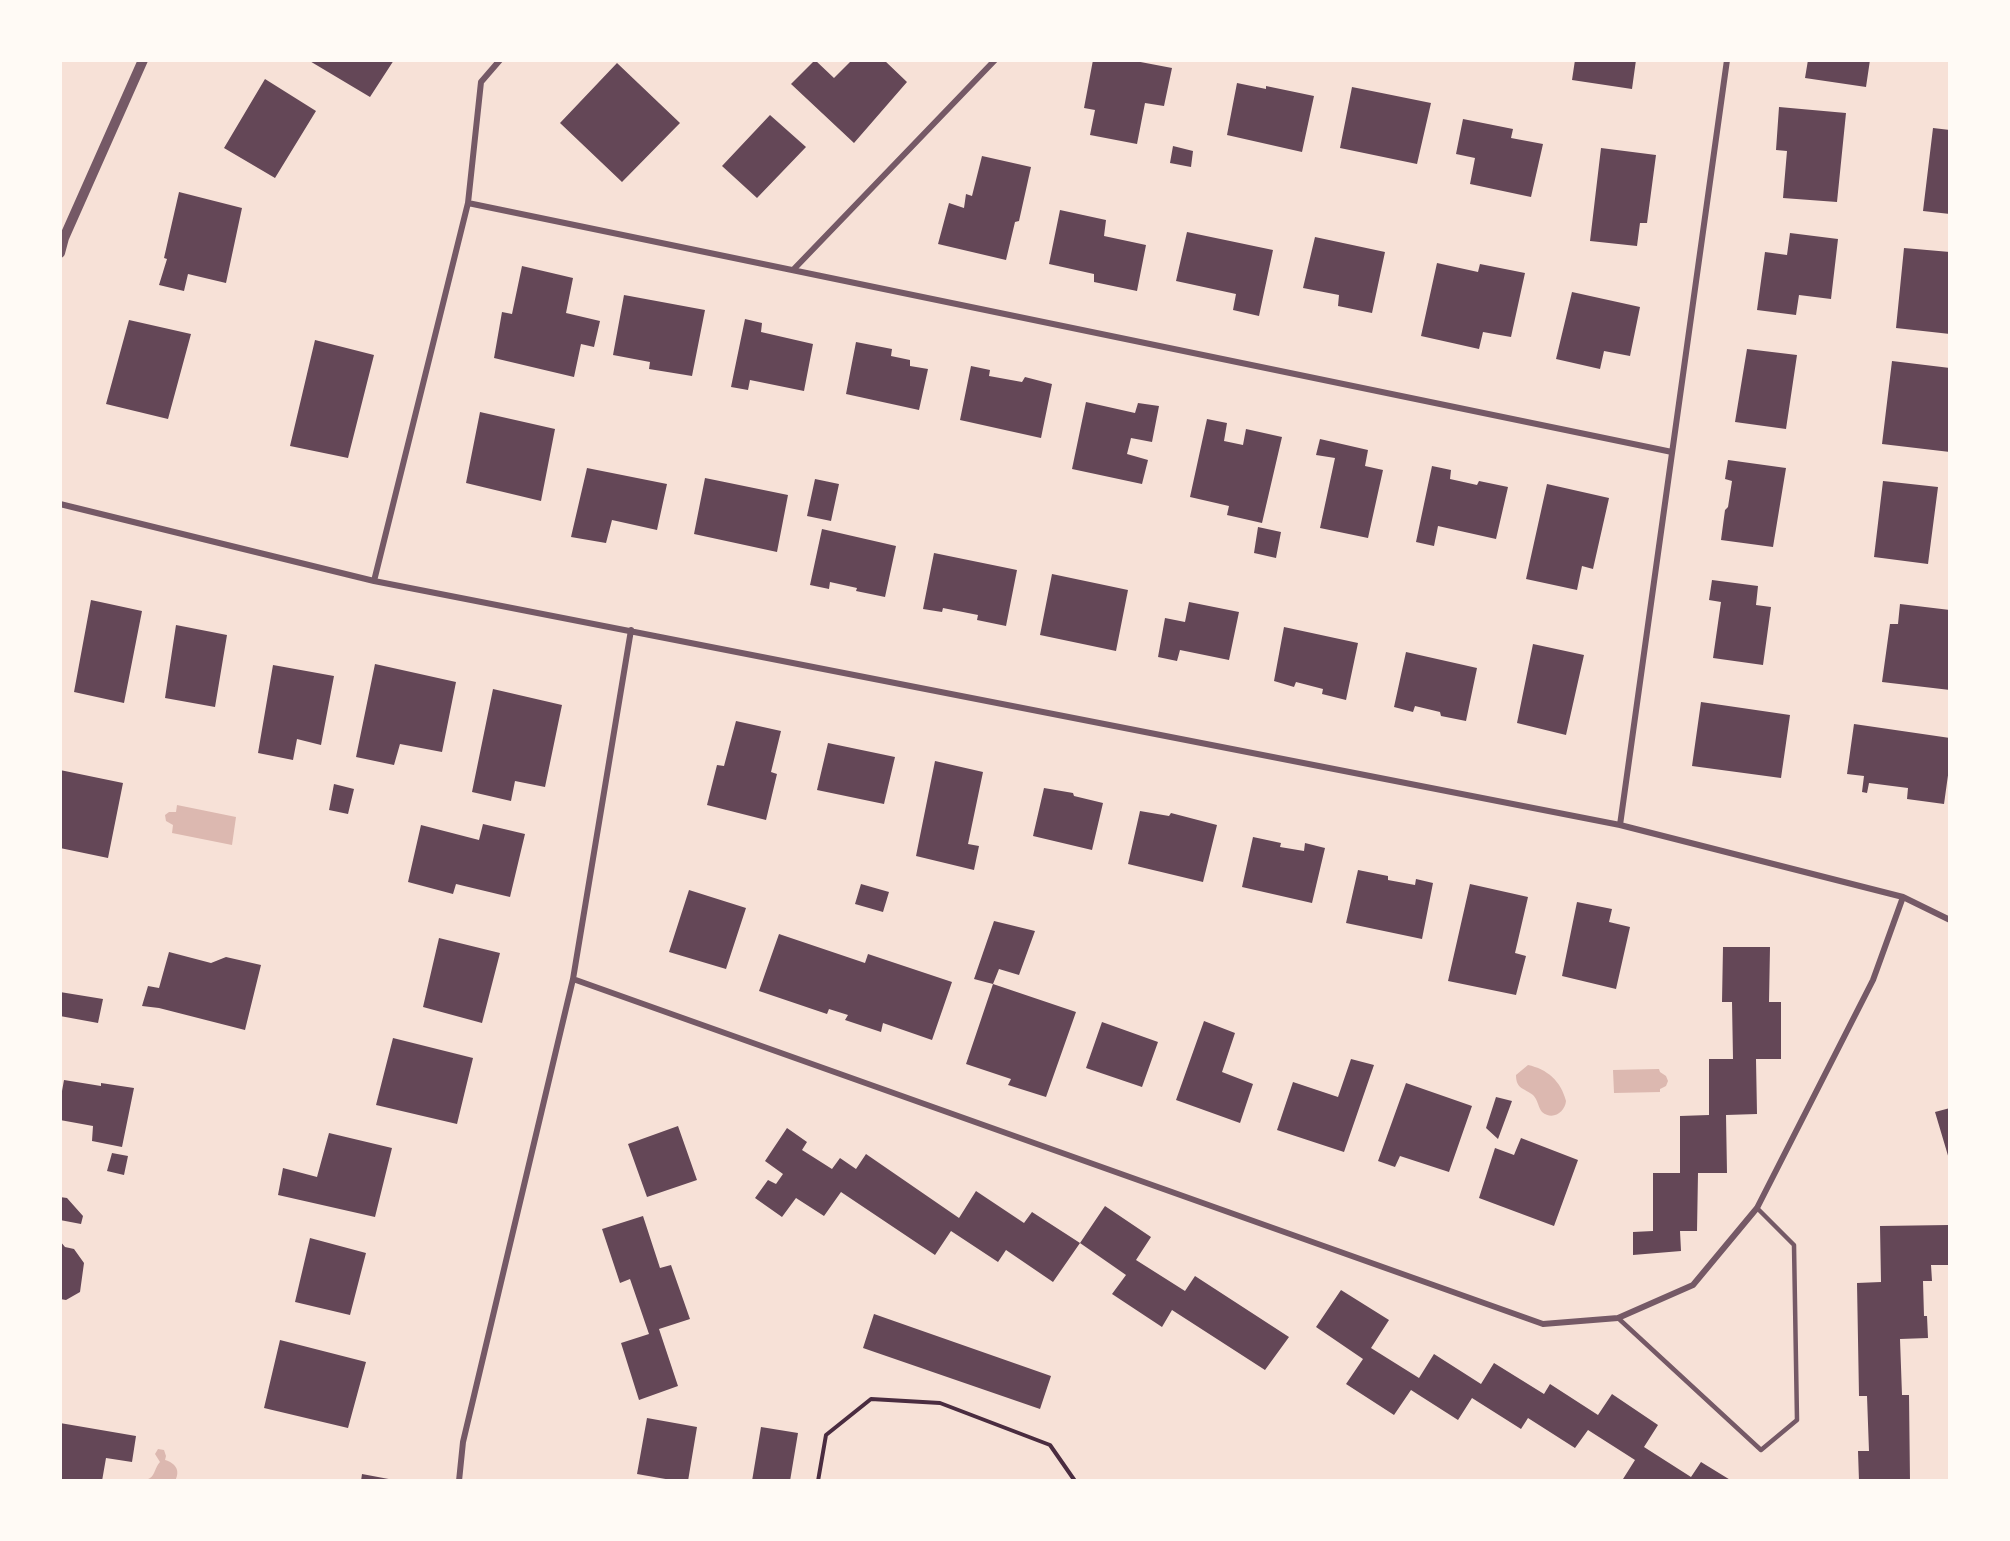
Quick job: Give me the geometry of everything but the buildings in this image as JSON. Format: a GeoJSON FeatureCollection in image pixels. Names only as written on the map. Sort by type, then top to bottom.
{"type":"FeatureCollection","features":[{"type":"Feature","properties":{"kind":"street"},"geometry":{"type":"LineString","coordinates":[[60,254],[64,238],[143,60]]}},
{"type":"Feature","properties":{"kind":"street"},"geometry":{"type":"LineString","coordinates":[[374,581],[468,203],[481,82],[500,60]]}},
{"type":"Feature","properties":{"kind":"street"},"geometry":{"type":"LineString","coordinates":[[793,270],[995,60]]}},
{"type":"Feature","properties":{"kind":"street"},"geometry":{"type":"LineString","coordinates":[[1620,825],[1727,60]]}},
{"type":"Feature","properties":{"kind":"street"},"geometry":{"type":"LineString","coordinates":[[468,203],[1672,452]]}},
{"type":"Feature","properties":{"kind":"street"},"geometry":{"type":"LineString","coordinates":[[60,504],[374,581],[1620,825],[1903,897],[1950,920]]}},
{"type":"Feature","properties":{"kind":"street"},"geometry":{"type":"LineString","coordinates":[[459,1481],[464,1442],[573,979],[631,630]]}},
{"type":"Feature","properties":{"kind":"street"},"geometry":{"type":"LineString","coordinates":[[573,979],[1543,1324],[1618,1318],[1693,1285],[1757,1208],[1873,980],[1903,897]]}},
{"type":"Feature","properties":{"kind":"lane"},"geometry":{"type":"LineString","coordinates":[[1618,1318],[1761,1450],[1797,1420],[1794,1245],[1757,1208]]}},
{"type":"Feature","properties":{"kind":"path"},"geometry":{"type":"LineString","coordinates":[[818,1481],[826,1435],[871,1398],[940,1403],[1050,1445],[1075,1481]]}},
{"type":"Feature","properties":{"kind":"shaded area"},"geometry":{"type":"Polygon","coordinates":[[[177,805],[236,817],[232,845],[172,833],[173,825],[166,821],[165,815],[169,812],[176,812],[177,805]]]}},
{"type":"Feature","properties":{"kind":"shaded area"},"geometry":{"type":"Polygon","coordinates":[[[1528,1065],[1547,1073],[1561,1088],[1566,1101],[1558,1114],[1550,1116],[1542,1112],[1533,1095],[1517,1083],[1516,1075],[1528,1065]]]}},
{"type":"Feature","properties":{"kind":"shaded area"},"geometry":{"type":"Polygon","coordinates":[[[1659,1069],[1668,1081],[1660,1092],[1614,1093],[1613,1070],[1659,1069]]]}},
{"type":"Feature","properties":{"kind":"shaded area"},"geometry":{"type":"Polygon","coordinates":[[[158,1449],[164,1450],[165,1460],[176,1468],[175,1481],[136,1481],[149,1479],[153,1475],[160,1462],[155,1454],[158,1449]]]}}]}
